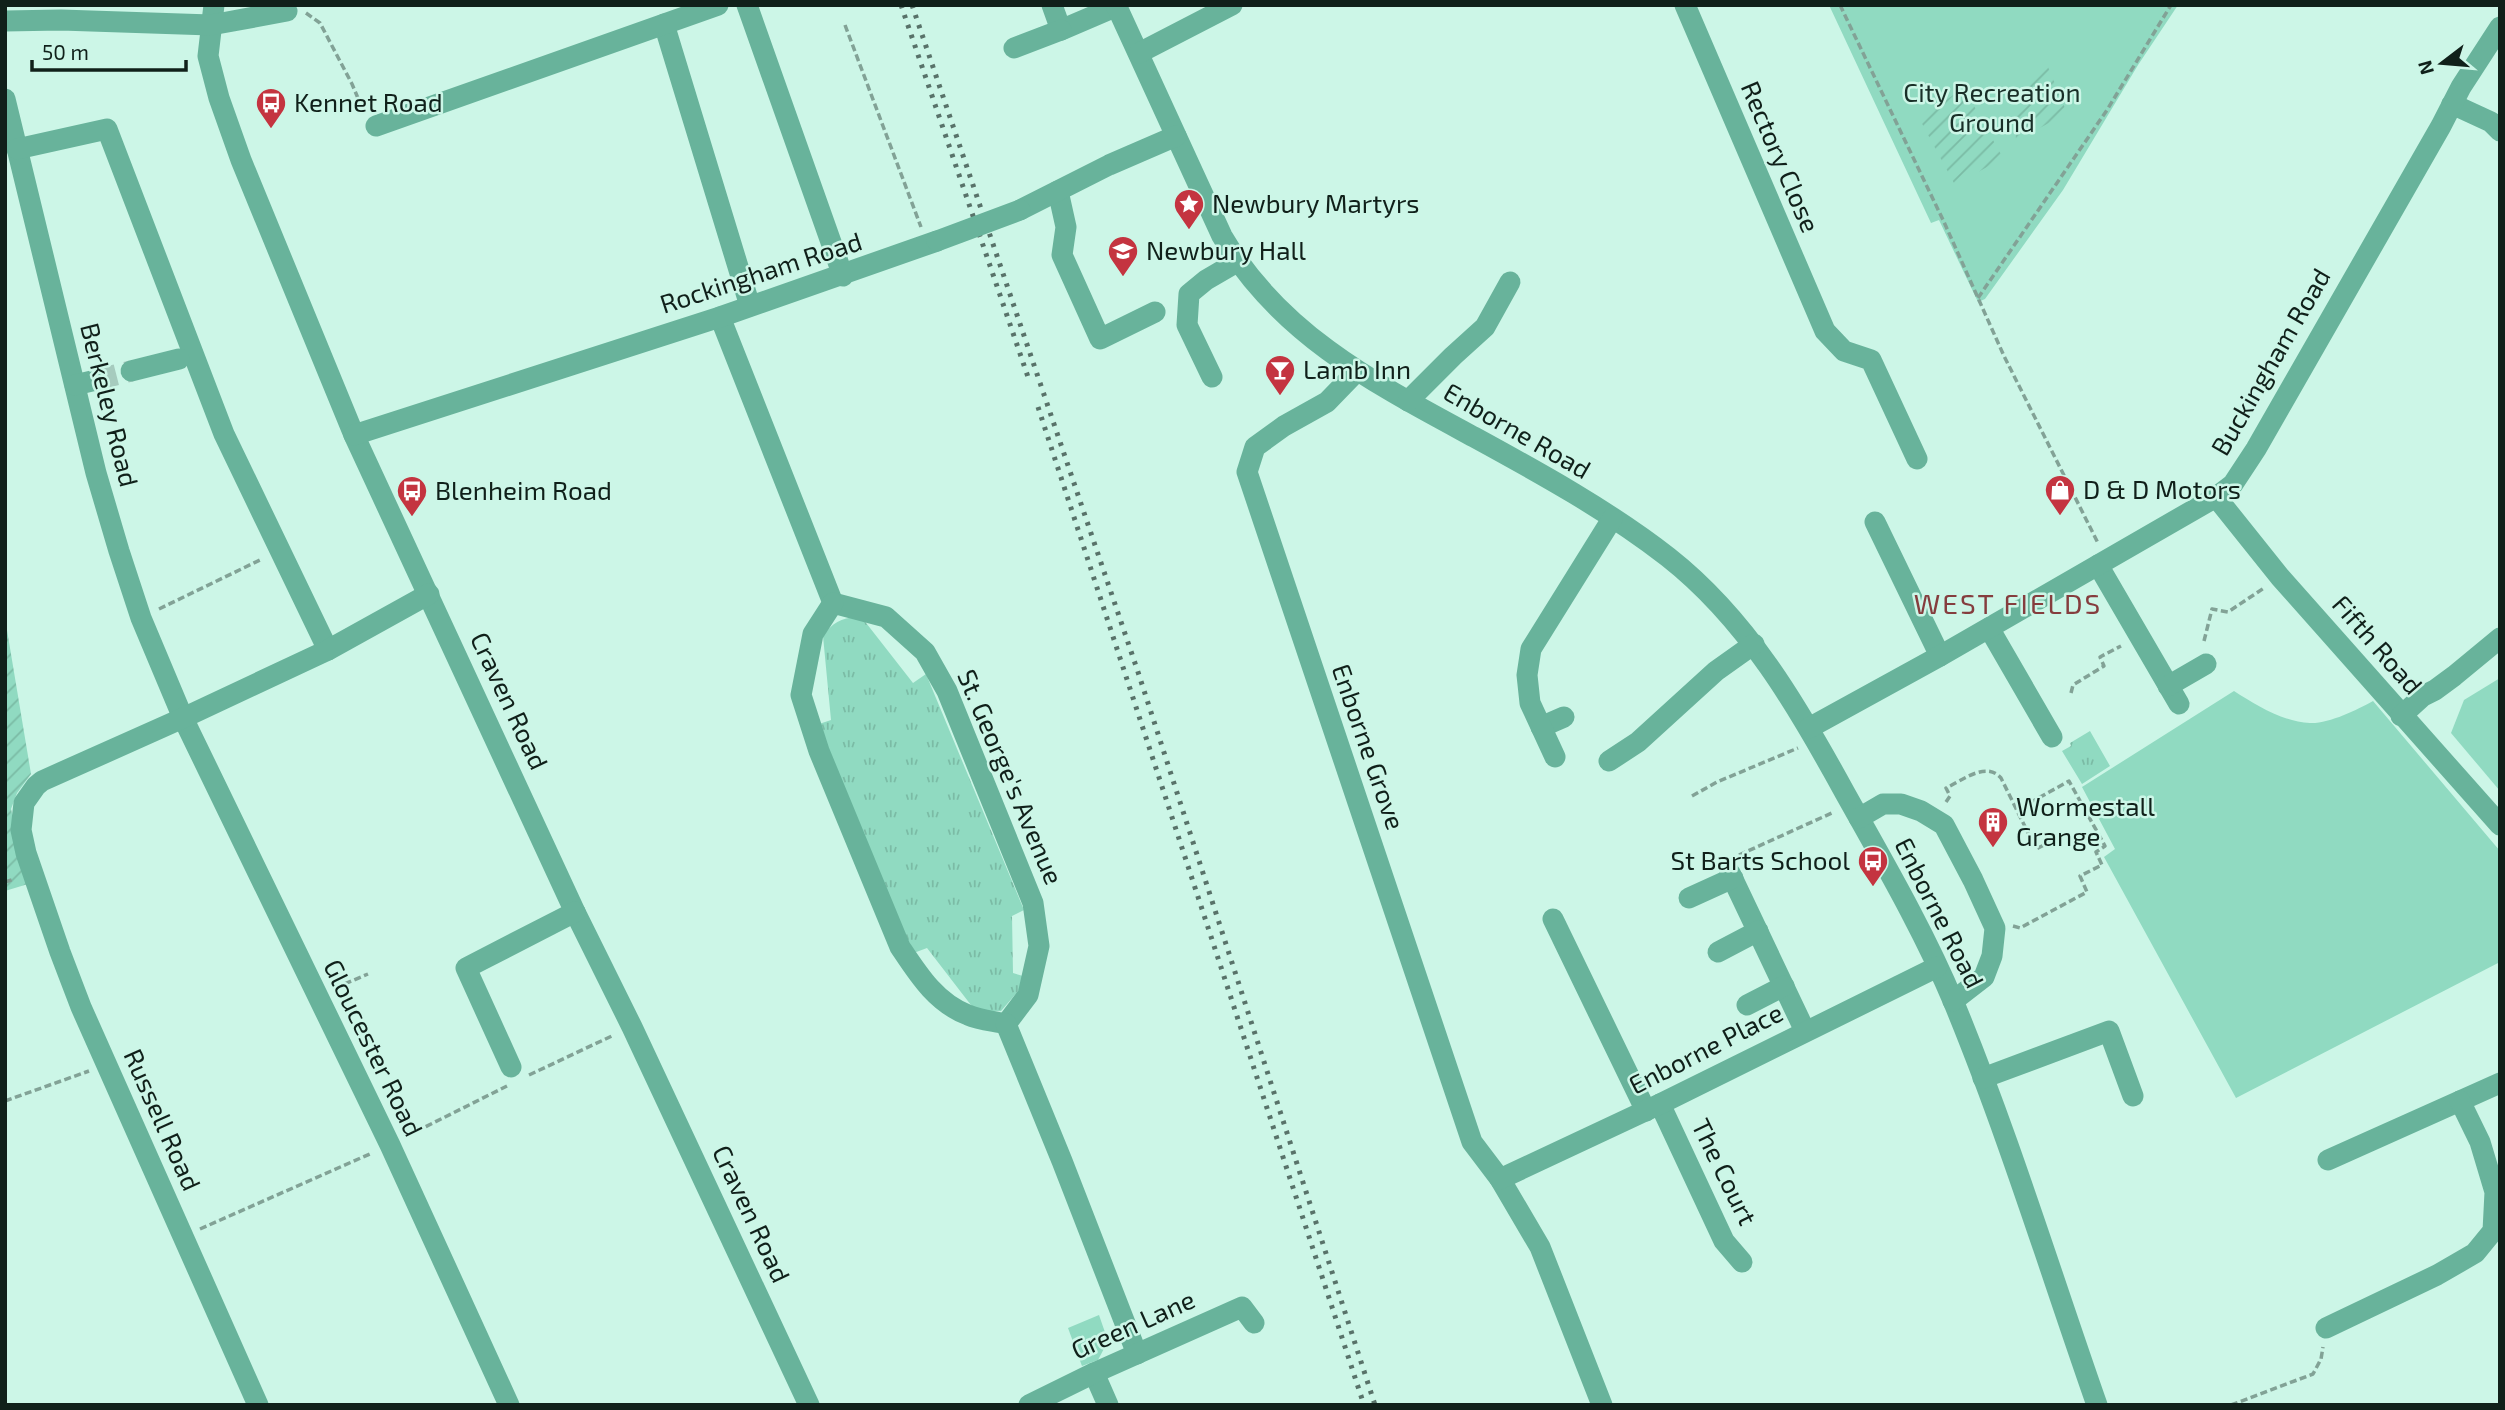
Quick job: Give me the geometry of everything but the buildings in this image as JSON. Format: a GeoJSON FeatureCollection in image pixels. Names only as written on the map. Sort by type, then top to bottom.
{"type":"FeatureCollection","features":[{"type":"Feature","properties":{"kind":"street"},"geometry":{"type":"LineString","coordinates":[[376,127],[718,5]]}},
{"type":"Feature","properties":{"kind":"street"},"geometry":{"type":"LineString","coordinates":[[747,5],[843,276]]}},
{"type":"Feature","properties":{"kind":"street"},"geometry":{"type":"LineString","coordinates":[[1052,5],[1061,30]]}},
{"type":"Feature","properties":{"kind":"street"},"geometry":{"type":"LineString","coordinates":[[1139,52],[1232,5]]}},
{"type":"Feature","properties":{"kind":"street","name":"Rectory Close"},"geometry":{"type":"LineString","coordinates":[[1685,5],[1825,331],[1844,351],[1871,360],[1917,459]]}},
{"type":"Feature","properties":{"kind":"street"},"geometry":{"type":"LineString","coordinates":[[1013,48],[1117,6]]}},
{"type":"Feature","properties":{"kind":"street","name":"Enborne Road"},"geometry":{"type":"LineString","coordinates":[[1117,6],[1209,210],[1237,262],[1256,287],[1306,335],[1357,371],[1498,450],[1612,519],[1668,557],[1712,595],[1754,644],[1812,734],[1855,810],[1952,1000],[1983,1078],[2097,1405]]}},
{"type":"Feature","properties":{"kind":"street"},"geometry":{"type":"LineString","coordinates":[[5,21],[61,12],[212,15],[287,10]]}},
{"type":"Feature","properties":{"kind":"street","name":"Craven Road"},"geometry":{"type":"LineString","coordinates":[[212,15],[208,56],[219,98],[241,160],[354,435],[575,912],[809,1405]]}},
{"type":"Feature","properties":{"kind":"street"},"geometry":{"type":"LineString","coordinates":[[664,24],[750,306]]}},
{"type":"Feature","properties":{"kind":"street","name":"Buckingham Road"},"geometry":{"type":"LineString","coordinates":[[1812,734],[1940,656],[2216,497],[2233,484],[2256,449],[2452,103],[2500,27]]}},
{"type":"Feature","properties":{"kind":"street","name":"Berkeley Road"},"geometry":{"type":"LineString","coordinates":[[5,99],[85,383],[118,551],[141,618],[183,719]]}},
{"type":"Feature","properties":{"kind":"street"},"geometry":{"type":"LineString","coordinates":[[2452,103],[2491,122],[2500,131]]}},
{"type":"Feature","properties":{"kind":"street"},"geometry":{"type":"LineString","coordinates":[[17,149],[107,129],[225,435],[328,650]]}},
{"type":"Feature","properties":{"kind":"street","name":"Rockingham Road"},"geometry":{"type":"LineString","coordinates":[[354,435],[720,317],[932,244],[1020,210],[1176,136]]}},
{"type":"Feature","properties":{"kind":"street"},"geometry":{"type":"LineString","coordinates":[[1058,191],[1066,227],[1062,255],[1100,338],[1155,312]]}},
{"type":"Feature","properties":{"kind":"street"},"geometry":{"type":"LineString","coordinates":[[1212,377],[1187,325],[1189,294],[1206,280],[1237,262]]}},
{"type":"Feature","properties":{"kind":"street"},"geometry":{"type":"LineString","coordinates":[[1408,401],[1485,327],[1510,282]]}},
{"type":"Feature","properties":{"kind":"street"},"geometry":{"type":"LineString","coordinates":[[720,317],[834,603],[813,634],[801,695],[819,751],[900,947],[917,972],[934,994],[967,1015],[1006,1024],[1137,1354]]}},
{"type":"Feature","properties":{"kind":"street"},"geometry":{"type":"LineString","coordinates":[[131,372],[179,359]]}},
{"type":"Feature","properties":{"kind":"street","name":"Enborne Grove"},"geometry":{"type":"LineString","coordinates":[[1357,371],[1327,402],[1284,426],[1255,447],[1247,472],[1472,1142],[1500,1179],[1540,1247],[1602,1405]]}},
{"type":"Feature","properties":{"kind":"street","name":"Fifth Road"},"geometry":{"type":"LineString","coordinates":[[2216,497],[2365,683],[2401,716],[2500,825]]}},
{"type":"Feature","properties":{"kind":"street"},"geometry":{"type":"LineString","coordinates":[[1555,757],[1530,704],[1527,675],[1531,649],[1612,519]]}},
{"type":"Feature","properties":{"kind":"street"},"geometry":{"type":"LineString","coordinates":[[1875,522],[1940,656]]}},
{"type":"Feature","properties":{"kind":"street"},"geometry":{"type":"LineString","coordinates":[[2102,563],[2139,636],[2179,704]]}},
{"type":"Feature","properties":{"kind":"street"},"geometry":{"type":"LineString","coordinates":[[183,719],[328,650],[429,594]]}},
{"type":"Feature","properties":{"kind":"street","name":"St. George's Avenue"},"geometry":{"type":"LineString","coordinates":[[834,603],[886,617],[925,652],[947,691],[1033,903],[1039,946],[1028,995],[1006,1024]]}},
{"type":"Feature","properties":{"kind":"street"},"geometry":{"type":"LineString","coordinates":[[1989,628],[2052,737]]}},
{"type":"Feature","properties":{"kind":"street"},"geometry":{"type":"LineString","coordinates":[[2401,716],[2500,638]]}},
{"type":"Feature","properties":{"kind":"street"},"geometry":{"type":"LineString","coordinates":[[1609,761],[1638,741],[1716,671],[1754,644]]}},
{"type":"Feature","properties":{"kind":"street"},"geometry":{"type":"LineString","coordinates":[[2168,686],[2206,664]]}},
{"type":"Feature","properties":{"kind":"street"},"geometry":{"type":"LineString","coordinates":[[1541,727],[1564,717]]}},
{"type":"Feature","properties":{"kind":"street","name":"Russell Road"},"geometry":{"type":"LineString","coordinates":[[183,719],[42,780],[24,803],[21,816],[26,853],[68,974],[258,1405]]}},
{"type":"Feature","properties":{"kind":"street","name":"Gloucester Road"},"geometry":{"type":"LineString","coordinates":[[183,719],[390,1145],[509,1405]]}},
{"type":"Feature","properties":{"kind":"street"},"geometry":{"type":"LineString","coordinates":[[1855,810],[1883,804],[1901,804],[1921,811],[1944,825],[1985,904],[1995,928],[1992,956],[1984,977],[1952,1000]]}},
{"type":"Feature","properties":{"kind":"street"},"geometry":{"type":"LineString","coordinates":[[1689,898],[1731,875],[1805,1031]]}},
{"type":"Feature","properties":{"kind":"street"},"geometry":{"type":"LineString","coordinates":[[511,1067],[466,968],[575,912]]}},
{"type":"Feature","properties":{"kind":"street","name":"The Court"},"geometry":{"type":"LineString","coordinates":[[1552,919],[1724,1241],[1742,1262]]}},
{"type":"Feature","properties":{"kind":"street"},"geometry":{"type":"LineString","coordinates":[[1718,952],[1758,931]]}},
{"type":"Feature","properties":{"kind":"street","name":"Enborne Place"},"geometry":{"type":"LineString","coordinates":[[1500,1179],[1937,967]]}},
{"type":"Feature","properties":{"kind":"street"},"geometry":{"type":"LineString","coordinates":[[1747,1005],[1784,986]]}},
{"type":"Feature","properties":{"kind":"street"},"geometry":{"type":"LineString","coordinates":[[1983,1078],[2109,1031],[2133,1096]]}},
{"type":"Feature","properties":{"kind":"street"},"geometry":{"type":"LineString","coordinates":[[2328,1160],[2500,1083]]}},
{"type":"Feature","properties":{"kind":"street"},"geometry":{"type":"LineString","coordinates":[[2326,1328],[2437,1275],[2476,1253],[2496,1231],[2495,1192],[2480,1142],[2460,1101]]}},
{"type":"Feature","properties":{"kind":"street","name":"Green Lane"},"geometry":{"type":"LineString","coordinates":[[1029,1405],[1242,1307],[1254,1323]]}},
{"type":"Feature","properties":{"kind":"street"},"geometry":{"type":"LineString","coordinates":[[1094,1373],[1108,1405]]}},
{"type":"Feature","properties":{"kind":"path"},"geometry":{"type":"LineString","coordinates":[[1840,5],[1933,198],[2102,563]]}},
{"type":"Feature","properties":{"kind":"path"},"geometry":{"type":"LineString","coordinates":[[1979,298],[2107,110],[2171,5]]}},
{"type":"Feature","properties":{"kind":"path"},"geometry":{"type":"LineString","coordinates":[[287,10],[303,11],[320,23],[357,97]]}},
{"type":"Feature","properties":{"kind":"path"},"geometry":{"type":"LineString","coordinates":[[845,25],[932,244]]}},
{"type":"Feature","properties":{"kind":"path"},"geometry":{"type":"LineString","coordinates":[[141,618],[281,550]]}},
{"type":"Feature","properties":{"kind":"path"},"geometry":{"type":"LineString","coordinates":[[2204,641],[2212,609],[2228,612],[2280,577]]}},
{"type":"Feature","properties":{"kind":"path"},"geometry":{"type":"LineString","coordinates":[[2071,693],[2073,685],[2104,666],[2100,657],[2139,636]]}},
{"type":"Feature","properties":{"kind":"path"},"geometry":{"type":"LineString","coordinates":[[1692,796],[1812,734]]}},
{"type":"Feature","properties":{"kind":"path"},"geometry":{"type":"LineString","coordinates":[[1934,819],[1950,796],[1946,788],[1985,770],[1998,774],[2036,849],[2050,842]]}},
{"type":"Feature","properties":{"kind":"path"},"geometry":{"type":"LineString","coordinates":[[1994,932],[2010,925],[2020,928],[2087,892],[2080,876],[2102,865],[2096,852],[2105,846],[2069,781],[2017,810]]}},
{"type":"Feature","properties":{"kind":"path"},"geometry":{"type":"LineString","coordinates":[[1731,875],[1739,855],[1855,810]]}},
{"type":"Feature","properties":{"kind":"path"},"geometry":{"type":"LineString","coordinates":[[317,995],[368,974]]}},
{"type":"Feature","properties":{"kind":"path"},"geometry":{"type":"LineString","coordinates":[[5,1101],[106,1064]]}},
{"type":"Feature","properties":{"kind":"path"},"geometry":{"type":"LineString","coordinates":[[2231,1405],[2312,1374],[2321,1359],[2326,1328]]}},
{"type":"Feature","properties":{"kind":"green space","name":"City Recreation Ground"},"geometry":{"type":"Polygon","coordinates":[[[1829,5],[2178,5],[2138,65],[2063,190],[1985,299],[1978,302],[1939,220],[1931,223],[1829,5]]]}},
{"type":"Feature","properties":{"kind":"green space"},"geometry":{"type":"Polygon","coordinates":[[[2048,67],[2067,113],[2016,141],[2014,91],[2048,67]]]}},
{"type":"Feature","properties":{"kind":"green space"},"geometry":{"type":"Polygon","coordinates":[[[1964,88],[2003,158],[1955,185],[1919,118],[1964,88]]]}},
{"type":"Feature","properties":{"kind":"green space"},"geometry":{"type":"Polygon","coordinates":[[[857,617],[863,619],[913,683],[926,674],[1024,910],[1012,916],[1013,973],[1023,976],[1019,990],[1001,1011],[986,1012],[974,1009],[927,948],[911,954],[816,725],[831,720],[823,636],[837,622],[857,617]]]}},
{"type":"Feature","properties":{"kind":"green space"},"geometry":{"type":"Polygon","coordinates":[[[5,618],[31,774],[17,793],[11,809],[28,884],[5,891],[5,618]]]}},
{"type":"Feature","properties":{"kind":"green space"},"geometry":{"type":"Polygon","coordinates":[[[2500,678],[2500,791],[2451,733],[2464,700],[2500,678]]]}},
{"type":"Feature","properties":{"kind":"green space"},"geometry":{"type":"Polygon","coordinates":[[[2234,691],[2280,716],[2310,723],[2334,719],[2373,701],[2500,851],[2500,962],[2236,1098],[2104,857],[2115,849],[2082,787],[2234,691]]]}},
{"type":"Feature","properties":{"kind":"green space"},"geometry":{"type":"Polygon","coordinates":[[[2090,731],[2110,766],[2082,784],[2062,751],[2090,731]]]}},
{"type":"Feature","properties":{"kind":"green space"},"geometry":{"type":"Polygon","coordinates":[[[1099,1315],[1108,1341],[1098,1360],[1082,1366],[1068,1328],[1099,1315]]]}},
{"type":"Feature","properties":{"kind":"tunnel"},"geometry":{"type":"LineString","coordinates":[[96,380],[131,371]]}},
{"type":"Feature","properties":{"kind":"railway"},"geometry":{"type":"LineString","coordinates":[[901,5],[1028,377]]}},
{"type":"Feature","properties":{"kind":"railway"},"geometry":{"type":"LineString","coordinates":[[912,5],[1138,672],[1375,1405]]}},
{"type":"Feature","properties":{"kind":"railway"},"geometry":{"type":"LineString","coordinates":[[1038,407],[1364,1405]]}},
{"type":"Feature","properties":{"kind":"place","name":"Kennet Road"},"geometry":{"type":"Point","coordinates":[271,130]}},
{"type":"Feature","properties":{"kind":"place","name":"Newbury Martyrs"},"geometry":{"type":"Point","coordinates":[1189,231]}},
{"type":"Feature","properties":{"kind":"place","name":"Newbury Hall"},"geometry":{"type":"Point","coordinates":[1123,278]}},
{"type":"Feature","properties":{"kind":"place","name":"Lamb Inn"},"geometry":{"type":"Point","coordinates":[1280,397]}},
{"type":"Feature","properties":{"kind":"place","name":"D & D Motors"},"geometry":{"type":"Point","coordinates":[2060,517]}},
{"type":"Feature","properties":{"kind":"place","name":"Blenheim Road"},"geometry":{"type":"Point","coordinates":[412,518]}},
{"type":"Feature","properties":{"kind":"place","name":"Wormestall Grange"},"geometry":{"type":"Point","coordinates":[1993,849]}},
{"type":"Feature","properties":{"kind":"place","name":"St Barts School"},"geometry":{"type":"Point","coordinates":[1873,888]}},
{"type":"Feature","properties":{"kind":"district","name":"WEST FIELDS"},"geometry":{"type":"Point","coordinates":[2008,604]}}]}
